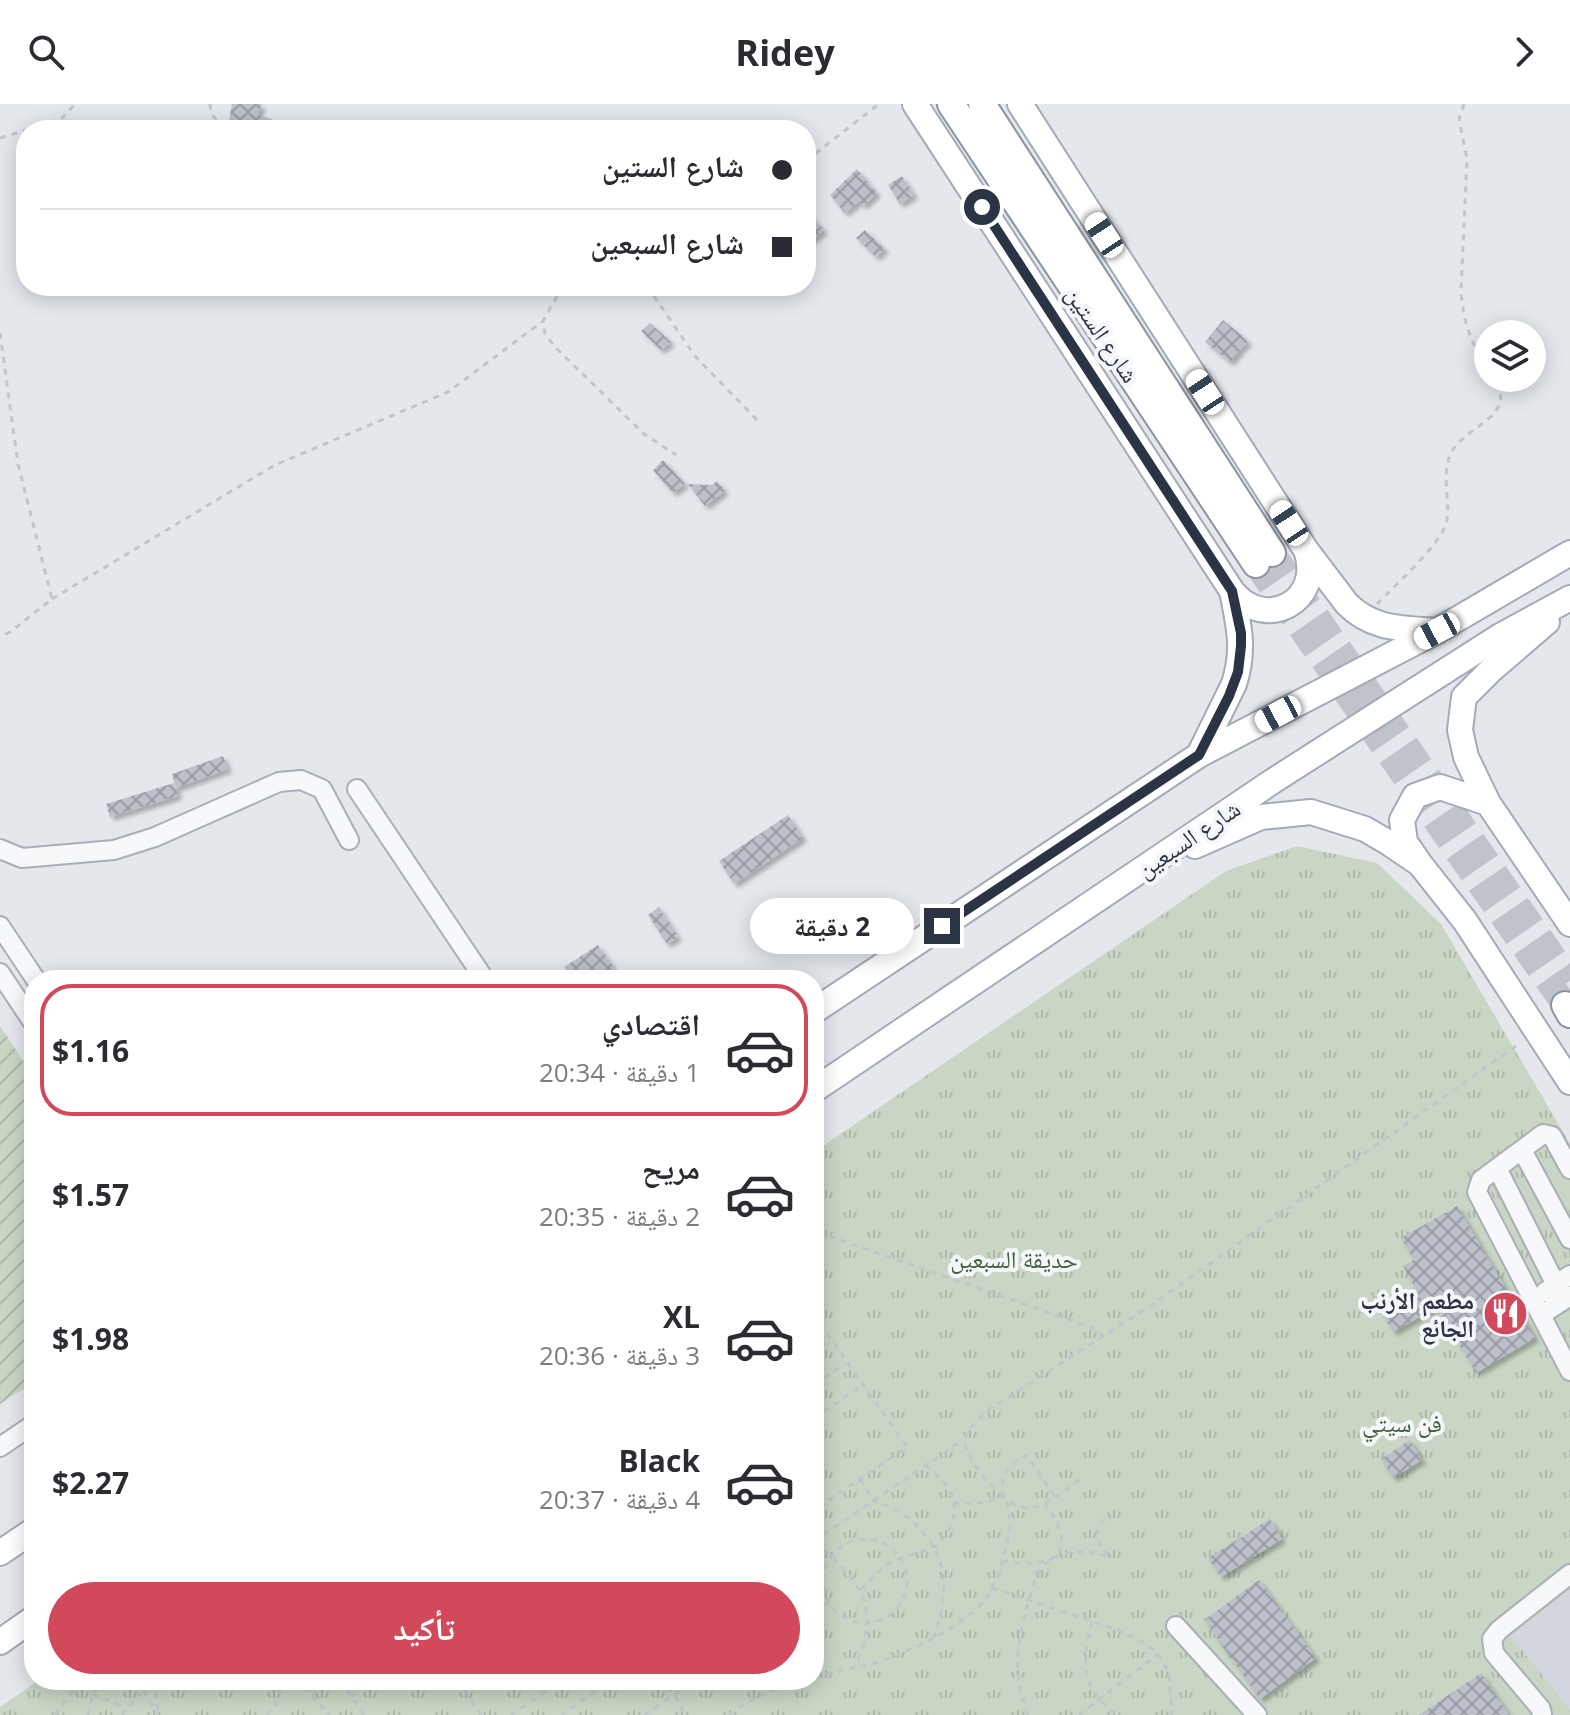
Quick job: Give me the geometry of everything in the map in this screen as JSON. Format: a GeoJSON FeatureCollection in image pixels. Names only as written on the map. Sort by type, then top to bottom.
{"type":"FeatureCollection","features":[{"type":"Feature","properties":{"kind":"highway","name":"شارع الستين"},"geometry":{"type":"LineString","coordinates":[[951,104],[1264,558],[982,104]]}},
{"type":"Feature","properties":{"kind":"main road","name":"شارع الستين"},"geometry":{"type":"LineString","coordinates":[[915,104],[1232,591],[1241,633],[1238,672],[1199,755]]}},
{"type":"Feature","properties":{"kind":"main road"},"geometry":{"type":"LineString","coordinates":[[1020,104],[1306,550],[1347,604],[1363,618],[1384,626],[1437,631]]}},
{"type":"Feature","properties":{"kind":"main road"},"geometry":{"type":"LineString","coordinates":[[1232,591],[1239,599],[1258,609],[1279,609],[1289,605],[1298,599],[1309,581],[1311,570],[1306,550]]}},
{"type":"Feature","properties":{"kind":"main road"},"geometry":{"type":"LineString","coordinates":[[824,1004],[1199,755],[1437,631],[1570,553]]}},
{"type":"Feature","properties":{"kind":"main road"},"geometry":{"type":"LineString","coordinates":[[1570,600],[1464,697],[1460,730],[1466,757],[1488,803],[1570,924]]}},
{"type":"Feature","properties":{"kind":"main road","name":"شارع السبعين"},"geometry":{"type":"LineString","coordinates":[[824,1083],[1286,772],[1487,644],[1570,600]]}},
{"type":"Feature","properties":{"kind":"main road"},"geometry":{"type":"LineString","coordinates":[[1488,803],[1440,787],[1415,796],[1402,820],[1405,842],[1465,921],[1570,1082]]}},
{"type":"Feature","properties":{"kind":"main road"},"geometry":{"type":"LineString","coordinates":[[1141,869],[1261,817],[1311,812],[1365,829],[1420,864]]}},
{"type":"Feature","properties":{"kind":"main road"},"geometry":{"type":"LineString","coordinates":[[0,1553],[24,1537]]}},
{"type":"Feature","properties":{"kind":"main road"},"geometry":{"type":"LineString","coordinates":[[0,1642],[24,1625]]}},
{"type":"Feature","properties":{"kind":"street"},"geometry":{"type":"LineString","coordinates":[[0,849],[22,858],[114,850],[155,837],[279,782],[301,780],[322,789],[349,840]]}},
{"type":"Feature","properties":{"kind":"street"},"geometry":{"type":"LineString","coordinates":[[357,789],[478,970]]}},
{"type":"Feature","properties":{"kind":"street"},"geometry":{"type":"LineString","coordinates":[[0,926],[29,970]]}},
{"type":"Feature","properties":{"kind":"street"},"geometry":{"type":"LineString","coordinates":[[0,973],[24,1009]]}},
{"type":"Feature","properties":{"kind":"street"},"geometry":{"type":"LineString","coordinates":[[1570,1169],[1552,1136],[1543,1134],[1481,1180],[1477,1192],[1537,1307],[1563,1338],[1570,1371]]}},
{"type":"Feature","properties":{"kind":"street"},"geometry":{"type":"LineString","coordinates":[[1522,1150],[1570,1239]]}},
{"type":"Feature","properties":{"kind":"street"},"geometry":{"type":"LineString","coordinates":[[1497,1168],[1565,1285],[1537,1307]]}},
{"type":"Feature","properties":{"kind":"street"},"geometry":{"type":"LineString","coordinates":[[0,1447],[24,1431]]}},
{"type":"Feature","properties":{"kind":"street"},"geometry":{"type":"LineString","coordinates":[[1542,1715],[1541,1709],[1494,1653],[1492,1639],[1499,1630],[1570,1574]]}},
{"type":"Feature","properties":{"kind":"street"},"geometry":{"type":"LineString","coordinates":[[1176,1626],[1257,1715]]}},
{"type":"Feature","properties":{"kind":"path"},"geometry":{"type":"LineString","coordinates":[[58,120],[75,104]]}},
{"type":"Feature","properties":{"kind":"path"},"geometry":{"type":"LineString","coordinates":[[816,153],[879,104]]}},
{"type":"Feature","properties":{"kind":"path"},"geometry":{"type":"LineString","coordinates":[[1464,104],[1459,119],[1467,159],[1461,291],[1466,328],[1474,347]]}},
{"type":"Feature","properties":{"kind":"path"},"geometry":{"type":"LineString","coordinates":[[0,637],[52,599],[275,465],[448,392],[543,321],[557,296]]}},
{"type":"Feature","properties":{"kind":"path"},"geometry":{"type":"LineString","coordinates":[[654,296],[695,356],[761,424]]}},
{"type":"Feature","properties":{"kind":"path"},"geometry":{"type":"LineString","coordinates":[[543,321],[545,334],[555,347],[644,434],[676,455]]}},
{"type":"Feature","properties":{"kind":"path"},"geometry":{"type":"LineString","coordinates":[[0,333],[18,464],[52,599]]}},
{"type":"Feature","properties":{"kind":"path"},"geometry":{"type":"LineString","coordinates":[[1363,618],[1441,536],[1447,518],[1449,457],[1461,440],[1495,414],[1499,408],[1501,392]]}},
{"type":"Feature","properties":{"kind":"path"},"geometry":{"type":"LineString","coordinates":[[824,1535],[964,1439],[972,1426],[990,1409],[1153,1304],[1538,1031]]}},
{"type":"Feature","properties":{"kind":"path"},"geometry":{"type":"LineString","coordinates":[[829,1236],[1090,1327],[1103,1336]]}},
{"type":"Feature","properties":{"kind":"path"},"geometry":{"type":"LineString","coordinates":[[824,1329],[907,1447],[824,1503]]}},
{"type":"Feature","properties":{"kind":"path"},"geometry":{"type":"LineString","coordinates":[[824,1378],[846,1363]]}},
{"type":"Feature","properties":{"kind":"path"},"geometry":{"type":"LineString","coordinates":[[824,1411],[864,1384]]}},
{"type":"Feature","properties":{"kind":"path"},"geometry":{"type":"LineString","coordinates":[[964,1439],[966,1452],[986,1479],[1020,1508],[1038,1508],[1083,1477]]}},
{"type":"Feature","properties":{"kind":"path"},"geometry":{"type":"LineString","coordinates":[[824,1675],[911,1650],[963,1620],[988,1596],[1002,1561],[1009,1529],[1009,1510],[1001,1484],[1013,1463],[1026,1455],[1055,1496]]}},
{"type":"Feature","properties":{"kind":"path"},"geometry":{"type":"LineString","coordinates":[[861,1590],[889,1563],[934,1547],[950,1527],[954,1512],[947,1484],[925,1466]]}},
{"type":"Feature","properties":{"kind":"path"},"geometry":{"type":"LineString","coordinates":[[860,1479],[873,1501],[905,1515],[934,1547],[943,1574],[944,1589],[934,1637]]}},
{"type":"Feature","properties":{"kind":"path"},"geometry":{"type":"LineString","coordinates":[[953,1503],[979,1503],[1004,1497]]}},
{"type":"Feature","properties":{"kind":"path"},"geometry":{"type":"LineString","coordinates":[[1028,1715],[1020,1689],[1018,1643],[1035,1579],[1058,1552],[1061,1543],[1056,1519],[1045,1503]]}},
{"type":"Feature","properties":{"kind":"path"},"geometry":{"type":"LineString","coordinates":[[1002,1561],[1035,1563],[1086,1551],[1110,1557],[1097,1538],[1097,1529],[1110,1515]]}},
{"type":"Feature","properties":{"kind":"path"},"geometry":{"type":"LineString","coordinates":[[824,1572],[836,1550],[853,1540],[873,1539],[890,1546],[902,1559],[908,1575],[906,1595],[895,1612],[879,1622],[859,1623],[840,1615],[828,1603],[824,1590]]}},
{"type":"Feature","properties":{"kind":"path"},"geometry":{"type":"LineString","coordinates":[[824,1550],[842,1565],[861,1590],[867,1623],[865,1641],[853,1669]]}},
{"type":"Feature","properties":{"kind":"path"},"geometry":{"type":"LineString","coordinates":[[992,1588],[1118,1630],[1143,1642],[1158,1654],[1169,1673],[1172,1715]]}},
{"type":"Feature","properties":{"kind":"path"},"geometry":{"type":"LineString","coordinates":[[824,1605],[828,1603]]}},
{"type":"Feature","properties":{"kind":"path"},"geometry":{"type":"LineString","coordinates":[[1092,1622],[1084,1656],[1087,1679],[1100,1699],[1118,1715]]}},
{"type":"Feature","properties":{"kind":"path"},"geometry":{"type":"LineString","coordinates":[[1079,1715],[1158,1654]]}},
{"type":"Feature","properties":{"kind":"path"},"geometry":{"type":"LineString","coordinates":[[55,1715],[74,1690]]}},
{"type":"Feature","properties":{"kind":"path"},"geometry":{"type":"LineString","coordinates":[[88,1715],[95,1690]]}},
{"type":"Feature","properties":{"kind":"path"},"geometry":{"type":"LineString","coordinates":[[157,1690],[158,1715]]}},
{"type":"Feature","properties":{"kind":"path"},"geometry":{"type":"LineString","coordinates":[[267,1715],[275,1705],[279,1690]]}},
{"type":"Feature","properties":{"kind":"path"},"geometry":{"type":"LineString","coordinates":[[307,1690],[330,1715]]}},
{"type":"Feature","properties":{"kind":"path"},"geometry":{"type":"LineString","coordinates":[[312,1695],[319,1690]]}},
{"type":"Feature","properties":{"kind":"path"},"geometry":{"type":"LineString","coordinates":[[347,1690],[364,1715]]}},
{"type":"Feature","properties":{"kind":"path"},"geometry":{"type":"LineString","coordinates":[[351,1696],[360,1690]]}},
{"type":"Feature","properties":{"kind":"path"},"geometry":{"type":"LineString","coordinates":[[465,1690],[481,1715]]}},
{"type":"Feature","properties":{"kind":"path"},"geometry":{"type":"LineString","coordinates":[[511,1715],[548,1690]]}},
{"type":"Feature","properties":{"kind":"path"},"geometry":{"type":"LineString","coordinates":[[561,1715],[597,1690]]}},
{"type":"Feature","properties":{"kind":"path"},"geometry":{"type":"LineString","coordinates":[[670,1690],[685,1715]]}},
{"type":"Feature","properties":{"kind":"path"},"geometry":{"type":"LineString","coordinates":[[644,1715],[681,1690]]}},
{"type":"Feature","properties":{"kind":"path"},"geometry":{"type":"LineString","coordinates":[[122,1715],[144,1691],[158,1715]]}},
{"type":"Feature","properties":{"kind":"path"},"geometry":{"type":"LineString","coordinates":[[729,1715],[771,1691]]}},
{"type":"Feature","properties":{"kind":"path"},"geometry":{"type":"LineString","coordinates":[[93,1694],[126,1709]]}},
{"type":"Feature","properties":{"kind":"shaded area"},"geometry":{"type":"Polygon","coordinates":[[[1570,1590],[1570,1709],[1509,1636],[1570,1590]]]}},
{"type":"Feature","properties":{"kind":"green space","name":"حديقة السبعين"},"geometry":{"type":"Polygon","coordinates":[[[1297,846],[1377,863],[1441,924],[1570,1144],[1570,1590],[1510,1636],[1570,1709],[1570,1715],[0,1715],[0,1707],[25,1690],[824,1690],[824,1145],[1226,871],[1297,846]]]}},
{"type":"Feature","properties":{"kind":"green space"},"geometry":{"type":"Polygon","coordinates":[[[0,1026],[24,1062],[24,1388],[0,1404],[0,1026]]]}},
{"type":"Feature","properties":{"kind":"building"},"geometry":{"type":"Polygon","coordinates":[[[232,104],[262,104],[258,114],[272,120],[229,120],[232,104]]]}},
{"type":"Feature","properties":{"kind":"building"},"geometry":{"type":"Polygon","coordinates":[[[857,169],[877,193],[863,206],[859,201],[845,213],[830,195],[857,169]]]}},
{"type":"Feature","properties":{"kind":"building"},"geometry":{"type":"Polygon","coordinates":[[[902,176],[914,195],[900,204],[888,185],[902,176]]]}},
{"type":"Feature","properties":{"kind":"building"},"geometry":{"type":"Polygon","coordinates":[[[816,222],[824,230],[816,237],[816,222]]]}},
{"type":"Feature","properties":{"kind":"building"},"geometry":{"type":"Polygon","coordinates":[[[865,230],[885,249],[876,257],[856,238],[865,230]]]}},
{"type":"Feature","properties":{"kind":"building"},"geometry":{"type":"Polygon","coordinates":[[[1223,320],[1248,341],[1230,362],[1205,342],[1223,320]]]}},
{"type":"Feature","properties":{"kind":"building"},"geometry":{"type":"Polygon","coordinates":[[[650,323],[671,342],[661,350],[641,331],[650,323]]]}},
{"type":"Feature","properties":{"kind":"building"},"geometry":{"type":"Polygon","coordinates":[[[663,460],[685,484],[673,493],[653,470],[663,460]]]}},
{"type":"Feature","properties":{"kind":"building"},"geometry":{"type":"Polygon","coordinates":[[[717,481],[725,491],[705,506],[688,484],[712,485],[717,481]]]}},
{"type":"Feature","properties":{"kind":"building"},"geometry":{"type":"Polygon","coordinates":[[[223,756],[228,769],[176,788],[172,774],[223,756]]]}},
{"type":"Feature","properties":{"kind":"building"},"geometry":{"type":"Polygon","coordinates":[[[174,783],[178,796],[110,817],[106,804],[174,783]]]}},
{"type":"Feature","properties":{"kind":"building"},"geometry":{"type":"Polygon","coordinates":[[[788,815],[803,838],[734,884],[719,861],[788,815]]]}},
{"type":"Feature","properties":{"kind":"building"},"geometry":{"type":"Polygon","coordinates":[[[659,907],[678,937],[667,944],[648,915],[659,907]]]}},
{"type":"Feature","properties":{"kind":"building"},"geometry":{"type":"Polygon","coordinates":[[[598,945],[614,968],[566,970],[564,967],[598,945]]]}},
{"type":"Feature","properties":{"kind":"building"},"geometry":{"type":"Polygon","coordinates":[[[1457,1206],[1535,1338],[1476,1373],[1437,1307],[1393,1332],[1379,1307],[1415,1287],[1403,1266],[1414,1260],[1401,1238],[1457,1206]]]}},
{"type":"Feature","properties":{"kind":"building"},"geometry":{"type":"Polygon","coordinates":[[[1410,1440],[1422,1460],[1393,1478],[1381,1459],[1410,1440]]]}},
{"type":"Feature","properties":{"kind":"building"},"geometry":{"type":"Polygon","coordinates":[[[1270,1519],[1282,1539],[1221,1577],[1208,1558],[1270,1519]]]}},
{"type":"Feature","properties":{"kind":"building"},"geometry":{"type":"Polygon","coordinates":[[[1259,1580],[1316,1658],[1260,1699],[1204,1620],[1259,1580]]]}},
{"type":"Feature","properties":{"kind":"building"},"geometry":{"type":"Polygon","coordinates":[[[1481,1673],[1509,1715],[1419,1715],[1481,1673]]]}},
{"type":"Feature","properties":{"kind":"tunnel"},"geometry":{"type":"LineString","coordinates":[[1272,553],[1570,981]]}},
{"type":"Feature","properties":{"kind":"tunnel"},"geometry":{"type":"LineString","coordinates":[[1256,564],[1565,1005]]}},
{"type":"Feature","properties":{"kind":"place","name":"مطعم الأرنب الجائع"},"geometry":{"type":"Point","coordinates":[1505,1313]}},
{"type":"Feature","properties":{"kind":"route"},"geometry":{"type":"LineString","coordinates":[[942,926],[1199,755],[1234,684],[1241,646],[1232,591],[982,207]]}},
{"type":"Feature","properties":{"kind":"park label","name":"فن سيتي"},"geometry":{"type":"Point","coordinates":[1402,1422]}}]}
